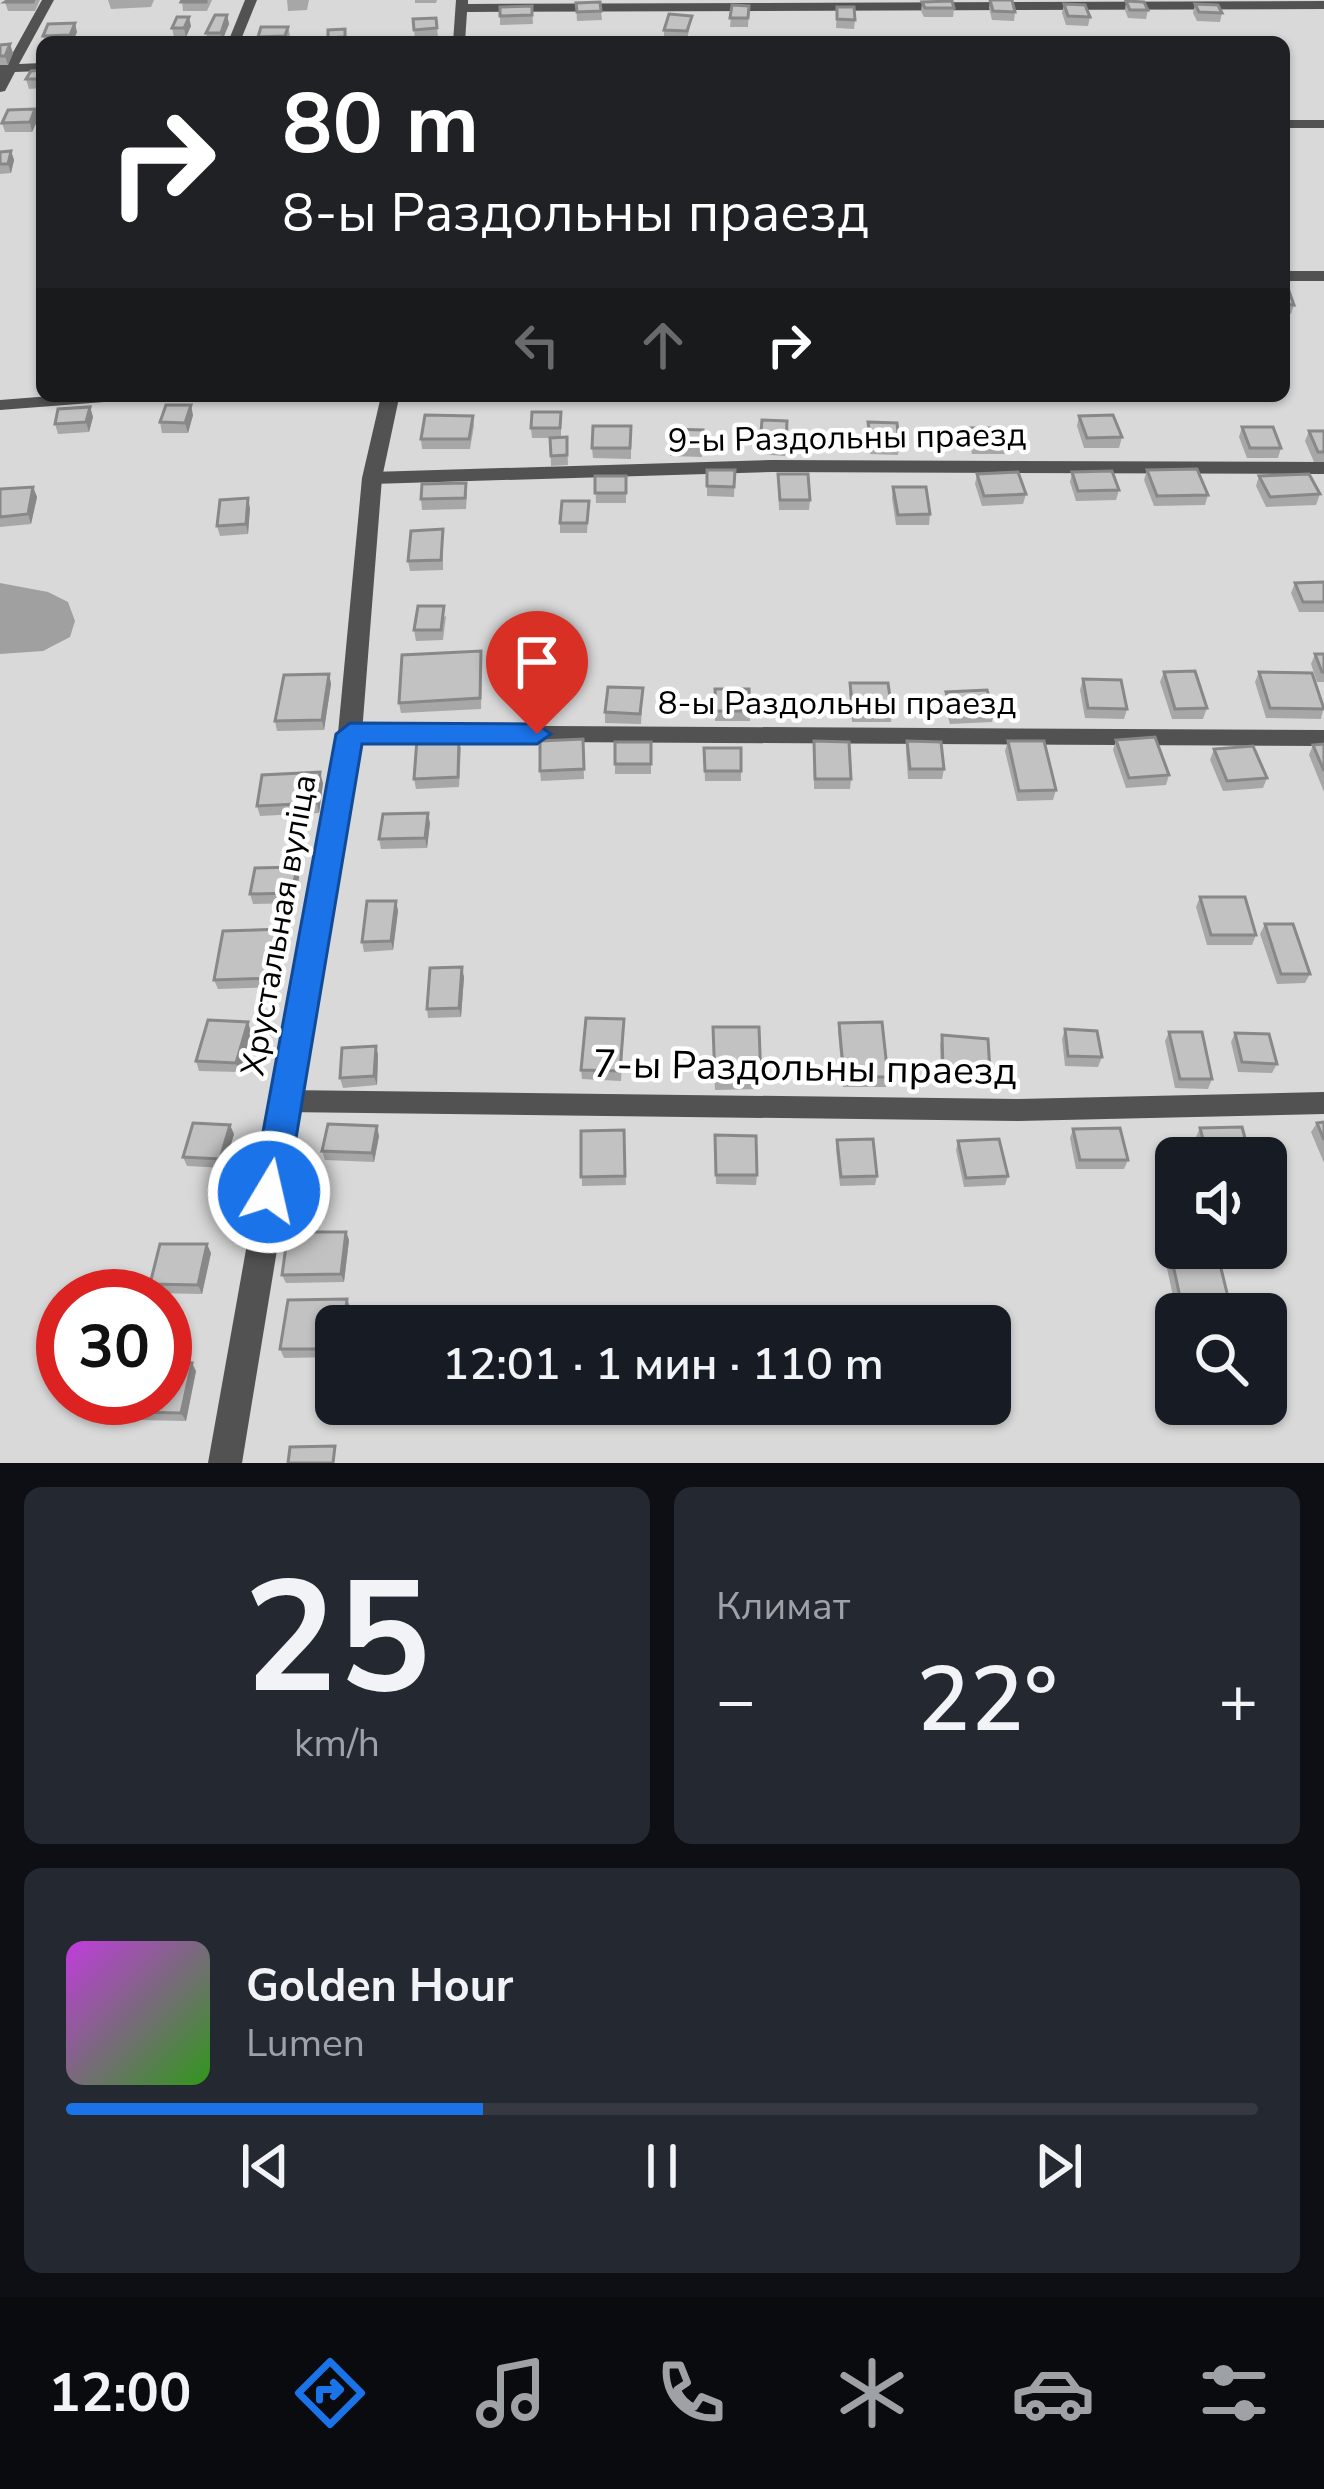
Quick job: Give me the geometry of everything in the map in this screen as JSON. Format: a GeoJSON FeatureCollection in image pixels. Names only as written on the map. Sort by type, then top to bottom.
{"type":"FeatureCollection","features":[{"type":"Feature","properties":{"kind":"street","name":"Хрустальная вуліца"},"geometry":{"type":"LineString","coordinates":[[225,1463],[350,734],[371,478],[388,402]]}},
{"type":"Feature","properties":{"kind":"lane"},"geometry":{"type":"LineString","coordinates":[[0,88],[5,69],[48,0]]}},
{"type":"Feature","properties":{"kind":"lane"},"geometry":{"type":"LineString","coordinates":[[236,36],[250,0]]}},
{"type":"Feature","properties":{"kind":"lane"},"geometry":{"type":"LineString","coordinates":[[459,36],[462,4],[1324,5]]}},
{"type":"Feature","properties":{"kind":"lane"},"geometry":{"type":"LineString","coordinates":[[5,69],[36,67]]}},
{"type":"Feature","properties":{"kind":"lane"},"geometry":{"type":"LineString","coordinates":[[1290,124],[1324,124]]}},
{"type":"Feature","properties":{"kind":"lane"},"geometry":{"type":"LineString","coordinates":[[1290,276],[1324,276]]}},
{"type":"Feature","properties":{"kind":"lane"},"geometry":{"type":"LineString","coordinates":[[0,405],[39,402]]}},
{"type":"Feature","properties":{"kind":"lane","name":"9-ы Раздольны праезд"},"geometry":{"type":"LineString","coordinates":[[371,478],[794,466],[1324,467]]}},
{"type":"Feature","properties":{"kind":"lane","name":"8-ы Раздольны праезд"},"geometry":{"type":"LineString","coordinates":[[350,734],[1324,738]]}},
{"type":"Feature","properties":{"kind":"lane","name":"7-ы Раздольны праезд"},"geometry":{"type":"LineString","coordinates":[[284,1101],[1018,1110],[1324,1102]]}},
{"type":"Feature","properties":{"kind":"shaded area"},"geometry":{"type":"Polygon","coordinates":[[[0,0],[1324,0],[1324,1463],[0,1463],[0,0]]]}},
{"type":"Feature","properties":{"kind":"shaded area"},"geometry":{"type":"Polygon","coordinates":[[[0,583],[48,592],[68,602],[75,621],[70,637],[43,651],[0,654],[0,583]]]}},
{"type":"Feature","properties":{"kind":"building"},"geometry":{"type":"Polygon","coordinates":[[[990,0],[1012,0],[1015,12],[993,11],[990,0]]]}},
{"type":"Feature","properties":{"kind":"building"},"geometry":{"type":"Polygon","coordinates":[[[952,1],[954,8],[925,8],[922,2],[952,1]]]}},
{"type":"Feature","properties":{"kind":"building"},"geometry":{"type":"Polygon","coordinates":[[[1126,1],[1144,2],[1148,10],[1130,10],[1126,1]]]}},
{"type":"Feature","properties":{"kind":"building"},"geometry":{"type":"Polygon","coordinates":[[[600,2],[601,11],[577,12],[576,3],[600,2]]]}},
{"type":"Feature","properties":{"kind":"building"},"geometry":{"type":"Polygon","coordinates":[[[1064,4],[1085,5],[1090,17],[1068,16],[1064,4]]]}},
{"type":"Feature","properties":{"kind":"building"},"geometry":{"type":"Polygon","coordinates":[[[1195,4],[1218,5],[1222,13],[1199,12],[1195,4]]]}},
{"type":"Feature","properties":{"kind":"building"},"geometry":{"type":"Polygon","coordinates":[[[732,5],[749,6],[748,18],[730,18],[732,5]]]}},
{"type":"Feature","properties":{"kind":"building"},"geometry":{"type":"Polygon","coordinates":[[[532,6],[532,15],[500,16],[500,7],[532,6]]]}},
{"type":"Feature","properties":{"kind":"building"},"geometry":{"type":"Polygon","coordinates":[[[837,7],[854,7],[855,20],[837,19],[837,7]]]}},
{"type":"Feature","properties":{"kind":"building"},"geometry":{"type":"Polygon","coordinates":[[[669,14],[692,16],[687,31],[664,30],[669,14]]]}},
{"type":"Feature","properties":{"kind":"building"},"geometry":{"type":"Polygon","coordinates":[[[215,15],[227,15],[221,33],[206,33],[215,15]]]}},
{"type":"Feature","properties":{"kind":"building"},"geometry":{"type":"Polygon","coordinates":[[[177,17],[189,17],[184,28],[172,28],[177,17]]]}},
{"type":"Feature","properties":{"kind":"building"},"geometry":{"type":"Polygon","coordinates":[[[436,18],[437,28],[414,30],[413,19],[436,18]]]}},
{"type":"Feature","properties":{"kind":"building"},"geometry":{"type":"Polygon","coordinates":[[[75,23],[70,35],[43,36],[48,24],[75,23]]]}},
{"type":"Feature","properties":{"kind":"building"},"geometry":{"type":"Polygon","coordinates":[[[261,27],[288,27],[285,36],[258,36],[261,27]]]}},
{"type":"Feature","properties":{"kind":"building"},"geometry":{"type":"Polygon","coordinates":[[[345,29],[345,36],[328,36],[328,30],[345,29]]]}},
{"type":"Feature","properties":{"kind":"building"},"geometry":{"type":"Polygon","coordinates":[[[35,109],[30,122],[2,123],[8,110],[35,109]]]}},
{"type":"Feature","properties":{"kind":"building"},"geometry":{"type":"Polygon","coordinates":[[[11,151],[8,164],[0,164],[0,152],[11,151]]]}},
{"type":"Feature","properties":{"kind":"building"},"geometry":{"type":"Polygon","coordinates":[[[166,405],[191,405],[185,423],[160,422],[166,405]]]}},
{"type":"Feature","properties":{"kind":"building"},"geometry":{"type":"Polygon","coordinates":[[[90,407],[86,422],[55,424],[58,409],[90,407]]]}},
{"type":"Feature","properties":{"kind":"building"},"geometry":{"type":"Polygon","coordinates":[[[532,412],[561,412],[560,428],[531,428],[532,412]]]}},
{"type":"Feature","properties":{"kind":"building"},"geometry":{"type":"Polygon","coordinates":[[[425,415],[473,416],[469,439],[421,439],[425,415]]]}},
{"type":"Feature","properties":{"kind":"building"},"geometry":{"type":"Polygon","coordinates":[[[1113,415],[1122,437],[1087,438],[1079,416],[1113,415]]]}},
{"type":"Feature","properties":{"kind":"building"},"geometry":{"type":"Polygon","coordinates":[[[762,420],[787,421],[786,446],[760,444],[762,420]]]}},
{"type":"Feature","properties":{"kind":"building"},"geometry":{"type":"Polygon","coordinates":[[[868,422],[897,423],[899,445],[871,444],[868,422]]]}},
{"type":"Feature","properties":{"kind":"building"},"geometry":{"type":"Polygon","coordinates":[[[593,426],[631,426],[630,448],[592,448],[593,426]]]}},
{"type":"Feature","properties":{"kind":"building"},"geometry":{"type":"Polygon","coordinates":[[[1242,427],[1273,427],[1281,448],[1250,448],[1242,427]]]}},
{"type":"Feature","properties":{"kind":"building"},"geometry":{"type":"Polygon","coordinates":[[[970,428],[1002,428],[1007,444],[974,444],[970,428]]]}},
{"type":"Feature","properties":{"kind":"building"},"geometry":{"type":"Polygon","coordinates":[[[671,429],[703,430],[702,446],[670,446],[671,429]]]}},
{"type":"Feature","properties":{"kind":"building"},"geometry":{"type":"Polygon","coordinates":[[[1309,431],[1324,431],[1324,452],[1318,452],[1309,431]]]}},
{"type":"Feature","properties":{"kind":"building"},"geometry":{"type":"Polygon","coordinates":[[[567,437],[567,455],[551,456],[550,438],[567,437]]]}},
{"type":"Feature","properties":{"kind":"building"},"geometry":{"type":"Polygon","coordinates":[[[1197,469],[1208,495],[1157,496],[1147,470],[1197,469]]]}},
{"type":"Feature","properties":{"kind":"building"},"geometry":{"type":"Polygon","coordinates":[[[707,470],[735,470],[734,487],[707,486],[707,470]]]}},
{"type":"Feature","properties":{"kind":"building"},"geometry":{"type":"Polygon","coordinates":[[[1112,471],[1119,490],[1078,491],[1072,472],[1112,471]]]}},
{"type":"Feature","properties":{"kind":"building"},"geometry":{"type":"Polygon","coordinates":[[[1018,472],[1026,494],[984,496],[977,474],[1018,472]]]}},
{"type":"Feature","properties":{"kind":"building"},"geometry":{"type":"Polygon","coordinates":[[[778,474],[808,474],[810,500],[780,500],[778,474]]]}},
{"type":"Feature","properties":{"kind":"building"},"geometry":{"type":"Polygon","coordinates":[[[1309,474],[1320,494],[1270,497],[1259,476],[1309,474]]]}},
{"type":"Feature","properties":{"kind":"building"},"geometry":{"type":"Polygon","coordinates":[[[595,476],[626,476],[626,493],[595,493],[595,476]]]}},
{"type":"Feature","properties":{"kind":"building"},"geometry":{"type":"Polygon","coordinates":[[[466,483],[465,498],[421,499],[422,484],[466,483]]]}},
{"type":"Feature","properties":{"kind":"building"},"geometry":{"type":"Polygon","coordinates":[[[33,487],[28,514],[0,517],[0,489],[33,487]]]}},
{"type":"Feature","properties":{"kind":"building"},"geometry":{"type":"Polygon","coordinates":[[[893,487],[926,487],[930,514],[898,515],[893,487]]]}},
{"type":"Feature","properties":{"kind":"building"},"geometry":{"type":"Polygon","coordinates":[[[248,498],[246,524],[217,526],[220,500],[248,498]]]}},
{"type":"Feature","properties":{"kind":"building"},"geometry":{"type":"Polygon","coordinates":[[[562,501],[589,501],[587,523],[560,523],[562,501]]]}},
{"type":"Feature","properties":{"kind":"building"},"geometry":{"type":"Polygon","coordinates":[[[443,529],[441,560],[408,561],[411,531],[443,529]]]}},
{"type":"Feature","properties":{"kind":"building"},"geometry":{"type":"Polygon","coordinates":[[[1324,582],[1324,602],[1303,602],[1295,583],[1324,582]]]}},
{"type":"Feature","properties":{"kind":"building"},"geometry":{"type":"Polygon","coordinates":[[[418,606],[444,606],[441,630],[414,630],[418,606]]]}},
{"type":"Feature","properties":{"kind":"building"},"geometry":{"type":"Polygon","coordinates":[[[481,651],[480,698],[399,703],[402,655],[481,651]]]}},
{"type":"Feature","properties":{"kind":"building"},"geometry":{"type":"Polygon","coordinates":[[[1315,654],[1324,654],[1324,672],[1322,672],[1315,654]]]}},
{"type":"Feature","properties":{"kind":"building"},"geometry":{"type":"Polygon","coordinates":[[[1195,671],[1207,708],[1175,709],[1164,672],[1195,671]]]}},
{"type":"Feature","properties":{"kind":"building"},"geometry":{"type":"Polygon","coordinates":[[[1259,672],[1312,673],[1324,709],[1270,708],[1259,672]]]}},
{"type":"Feature","properties":{"kind":"building"},"geometry":{"type":"Polygon","coordinates":[[[329,674],[322,720],[275,721],[284,675],[329,674]]]}},
{"type":"Feature","properties":{"kind":"building"},"geometry":{"type":"Polygon","coordinates":[[[1083,679],[1121,680],[1127,709],[1088,708],[1083,679]]]}},
{"type":"Feature","properties":{"kind":"building"},"geometry":{"type":"Polygon","coordinates":[[[850,683],[888,683],[892,712],[853,712],[850,683]]]}},
{"type":"Feature","properties":{"kind":"building"},"geometry":{"type":"Polygon","coordinates":[[[608,687],[643,688],[640,714],[605,712],[608,687]]]}},
{"type":"Feature","properties":{"kind":"building"},"geometry":{"type":"Polygon","coordinates":[[[715,689],[749,689],[750,711],[716,711],[715,689]]]}},
{"type":"Feature","properties":{"kind":"building"},"geometry":{"type":"Polygon","coordinates":[[[987,690],[994,712],[952,714],[946,692],[987,690]]]}},
{"type":"Feature","properties":{"kind":"building"},"geometry":{"type":"Polygon","coordinates":[[[459,737],[458,777],[414,779],[417,739],[459,737]]]}},
{"type":"Feature","properties":{"kind":"building"},"geometry":{"type":"Polygon","coordinates":[[[1155,737],[1169,775],[1129,778],[1116,740],[1155,737]]]}},
{"type":"Feature","properties":{"kind":"building"},"geometry":{"type":"Polygon","coordinates":[[[583,739],[584,769],[540,771],[540,741],[583,739]]]}},
{"type":"Feature","properties":{"kind":"building"},"geometry":{"type":"Polygon","coordinates":[[[814,741],[849,742],[851,779],[815,779],[814,741]]]}},
{"type":"Feature","properties":{"kind":"building"},"geometry":{"type":"Polygon","coordinates":[[[907,741],[941,742],[944,769],[910,769],[907,741]]]}},
{"type":"Feature","properties":{"kind":"building"},"geometry":{"type":"Polygon","coordinates":[[[1008,741],[1044,741],[1056,790],[1019,791],[1008,741]]]}},
{"type":"Feature","properties":{"kind":"building"},"geometry":{"type":"Polygon","coordinates":[[[615,742],[651,742],[651,764],[615,764],[615,742]]]}},
{"type":"Feature","properties":{"kind":"building"},"geometry":{"type":"Polygon","coordinates":[[[1324,744],[1324,771],[1313,745],[1324,744]]]}},
{"type":"Feature","properties":{"kind":"building"},"geometry":{"type":"Polygon","coordinates":[[[1253,746],[1267,778],[1227,781],[1214,749],[1253,746]]]}},
{"type":"Feature","properties":{"kind":"building"},"geometry":{"type":"Polygon","coordinates":[[[704,748],[741,748],[741,771],[705,771],[704,748]]]}},
{"type":"Feature","properties":{"kind":"building"},"geometry":{"type":"Polygon","coordinates":[[[320,772],[317,803],[257,806],[262,775],[320,772]]]}},
{"type":"Feature","properties":{"kind":"building"},"geometry":{"type":"Polygon","coordinates":[[[428,813],[425,838],[379,839],[383,814],[428,813]]]}},
{"type":"Feature","properties":{"kind":"building"},"geometry":{"type":"Polygon","coordinates":[[[297,867],[292,893],[250,894],[255,868],[297,867]]]}},
{"type":"Feature","properties":{"kind":"building"},"geometry":{"type":"Polygon","coordinates":[[[1200,897],[1245,897],[1256,935],[1211,935],[1200,897]]]}},
{"type":"Feature","properties":{"kind":"building"},"geometry":{"type":"Polygon","coordinates":[[[367,901],[396,901],[391,941],[362,942],[367,901]]]}},
{"type":"Feature","properties":{"kind":"building"},"geometry":{"type":"Polygon","coordinates":[[[1265,924],[1293,924],[1310,974],[1281,974],[1265,924]]]}},
{"type":"Feature","properties":{"kind":"building"},"geometry":{"type":"Polygon","coordinates":[[[282,929],[274,978],[214,980],[223,931],[282,929]]]}},
{"type":"Feature","properties":{"kind":"building"},"geometry":{"type":"Polygon","coordinates":[[[462,967],[459,1008],[427,1009],[430,968],[462,967]]]}},
{"type":"Feature","properties":{"kind":"building"},"geometry":{"type":"Polygon","coordinates":[[[586,1018],[624,1019],[620,1071],[581,1070],[586,1018]]]}},
{"type":"Feature","properties":{"kind":"building"},"geometry":{"type":"Polygon","coordinates":[[[208,1020],[248,1022],[236,1063],[196,1061],[208,1020]]]}},
{"type":"Feature","properties":{"kind":"building"},"geometry":{"type":"Polygon","coordinates":[[[882,1022],[888,1077],[844,1077],[839,1023],[882,1022]]]}},
{"type":"Feature","properties":{"kind":"building"},"geometry":{"type":"Polygon","coordinates":[[[713,1027],[759,1027],[761,1080],[715,1080],[713,1027]]]}},
{"type":"Feature","properties":{"kind":"building"},"geometry":{"type":"Polygon","coordinates":[[[1065,1029],[1097,1031],[1102,1057],[1068,1056],[1065,1029]]]}},
{"type":"Feature","properties":{"kind":"building"},"geometry":{"type":"Polygon","coordinates":[[[1169,1032],[1202,1032],[1212,1079],[1180,1079],[1169,1032]]]}},
{"type":"Feature","properties":{"kind":"building"},"geometry":{"type":"Polygon","coordinates":[[[1235,1033],[1269,1034],[1277,1064],[1242,1062],[1235,1033]]]}},
{"type":"Feature","properties":{"kind":"building"},"geometry":{"type":"Polygon","coordinates":[[[942,1035],[988,1039],[990,1072],[943,1069],[942,1035]]]}},
{"type":"Feature","properties":{"kind":"building"},"geometry":{"type":"Polygon","coordinates":[[[376,1046],[374,1076],[340,1078],[342,1048],[376,1046]]]}},
{"type":"Feature","properties":{"kind":"building"},"geometry":{"type":"Polygon","coordinates":[[[193,1123],[230,1125],[220,1159],[183,1157],[193,1123]]]}},
{"type":"Feature","properties":{"kind":"building"},"geometry":{"type":"Polygon","coordinates":[[[328,1124],[377,1126],[372,1153],[322,1151],[328,1124]]]}},
{"type":"Feature","properties":{"kind":"building"},"geometry":{"type":"Polygon","coordinates":[[[1242,1127],[1245,1137],[1202,1137],[1200,1128],[1242,1127]]]}},
{"type":"Feature","properties":{"kind":"building"},"geometry":{"type":"Polygon","coordinates":[[[1120,1128],[1128,1160],[1080,1160],[1073,1129],[1120,1128]]]}},
{"type":"Feature","properties":{"kind":"building"},"geometry":{"type":"Polygon","coordinates":[[[624,1130],[625,1176],[581,1177],[581,1131],[624,1130]]]}},
{"type":"Feature","properties":{"kind":"building"},"geometry":{"type":"Polygon","coordinates":[[[715,1135],[756,1136],[757,1175],[716,1175],[715,1135]]]}},
{"type":"Feature","properties":{"kind":"building"},"geometry":{"type":"Polygon","coordinates":[[[873,1139],[877,1176],[841,1177],[837,1140],[873,1139]]]}},
{"type":"Feature","properties":{"kind":"building"},"geometry":{"type":"Polygon","coordinates":[[[999,1139],[1008,1176],[966,1178],[958,1141],[999,1139]]]}},
{"type":"Feature","properties":{"kind":"building"},"geometry":{"type":"Polygon","coordinates":[[[288,1232],[346,1232],[341,1274],[282,1275],[288,1232]]]}},
{"type":"Feature","properties":{"kind":"building"},"geometry":{"type":"Polygon","coordinates":[[[160,1244],[207,1244],[198,1285],[192,1285],[192,1269],[154,1269],[160,1244]]]}},
{"type":"Feature","properties":{"kind":"building"},"geometry":{"type":"Polygon","coordinates":[[[1174,1269],[1221,1269],[1227,1293],[1179,1293],[1174,1269]]]}},
{"type":"Feature","properties":{"kind":"building"},"geometry":{"type":"Polygon","coordinates":[[[347,1299],[346,1305],[315,1305],[315,1349],[280,1349],[288,1300],[347,1299]]]}},
{"type":"Feature","properties":{"kind":"building"},"geometry":{"type":"Polygon","coordinates":[[[335,1446],[333,1463],[288,1463],[290,1447],[335,1446]]]}},
{"type":"Feature","properties":{"kind":"route"},"geometry":{"type":"LineString","coordinates":[[269,1192],[350,734],[537,734]]}}]}
